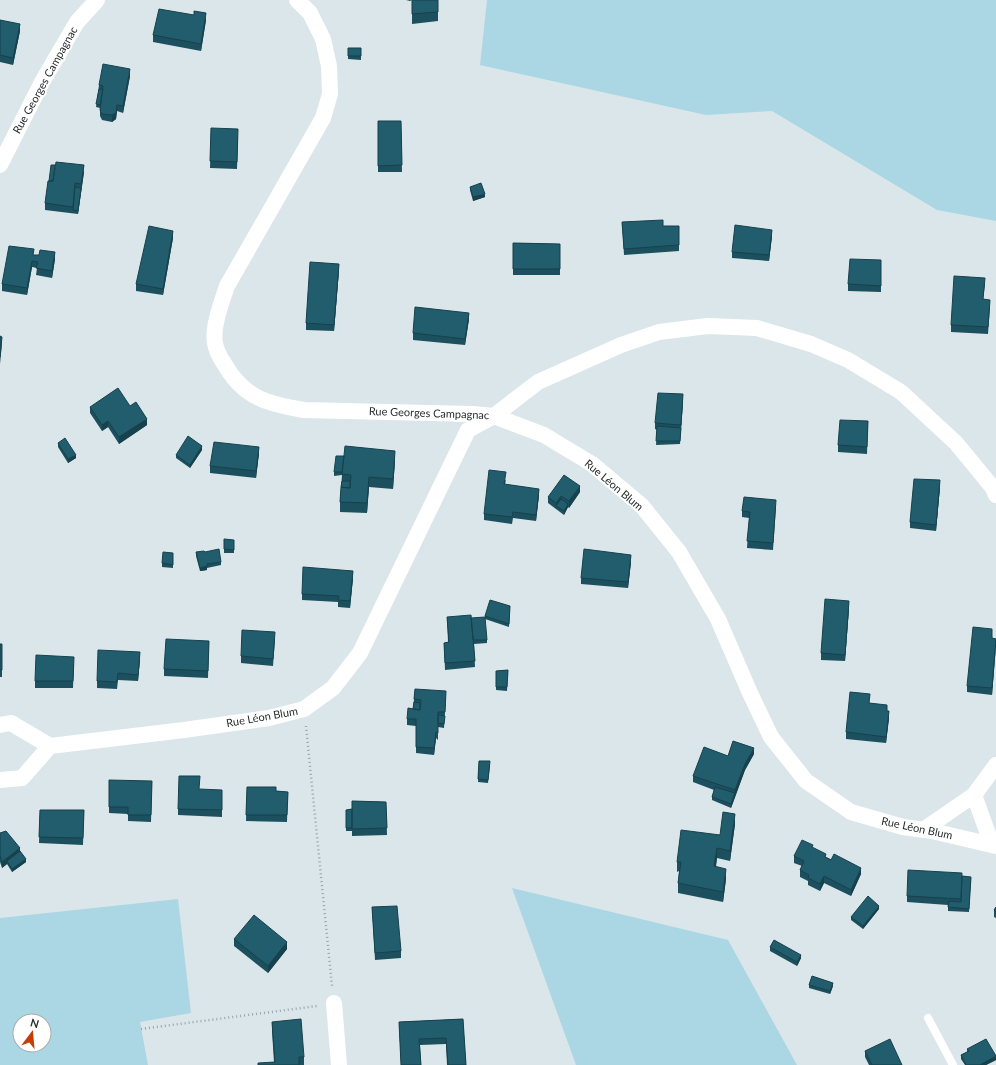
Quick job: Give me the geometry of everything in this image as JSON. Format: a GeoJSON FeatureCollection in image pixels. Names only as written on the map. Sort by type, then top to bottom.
{"type":"FeatureCollection","features":[{"type":"Feature","properties":{"kind":"street","name":"Rue Georges Campagnac"},"geometry":{"type":"LineString","coordinates":[[0,165],[42,82],[65,42],[77,22],[97,0]]}},
{"type":"Feature","properties":{"kind":"street","name":"Rue Georges Campagnac"},"geometry":{"type":"LineString","coordinates":[[297,0],[310,13],[323,39],[329,66],[330,94],[323,118],[227,286],[218,315],[215,342],[221,358],[234,380],[253,396],[278,406],[304,410],[472,414],[494,416],[538,382],[621,345],[659,332],[708,326],[757,328],[819,347],[848,360],[901,392],[956,443],[993,488],[996,495]]}},
{"type":"Feature","properties":{"kind":"street","name":"Rue Léon Blum"},"geometry":{"type":"LineString","coordinates":[[50,746],[269,718],[304,710],[333,688],[360,653],[468,430],[494,416],[544,435],[586,461],[642,506],[679,552],[718,619],[771,737],[806,781],[851,812],[903,827],[994,846]]}},
{"type":"Feature","properties":{"kind":"street"},"geometry":{"type":"LineString","coordinates":[[0,725],[11,723],[50,746],[22,778],[0,780]]}},
{"type":"Feature","properties":{"kind":"street"},"geometry":{"type":"LineString","coordinates":[[923,830],[974,795],[996,765]]}},
{"type":"Feature","properties":{"kind":"street"},"geometry":{"type":"LineString","coordinates":[[974,795],[994,846]]}},
{"type":"Feature","properties":{"kind":"street"},"geometry":{"type":"LineString","coordinates":[[334,1003],[339,1065]]}},
{"type":"Feature","properties":{"kind":"lane"},"geometry":{"type":"LineString","coordinates":[[928,1018],[953,1065]]}},
{"type":"Feature","properties":{"kind":"path"},"geometry":{"type":"LineString","coordinates":[[141,1029],[334,1003],[304,710]]}},
{"type":"Feature","properties":{"kind":"shaded area"},"geometry":{"type":"Polygon","coordinates":[[[487,0],[996,0],[996,221],[937,210],[772,111],[706,115],[480,65],[487,0]]]}},
{"type":"Feature","properties":{"kind":"shaded area"},"geometry":{"type":"Polygon","coordinates":[[[512,888],[728,940],[797,1065],[576,1065],[512,888]]]}},
{"type":"Feature","properties":{"kind":"shaded area"},"geometry":{"type":"Polygon","coordinates":[[[178,899],[191,1013],[140,1022],[148,1065],[0,1065],[0,918],[178,899]]]}},
{"type":"Feature","properties":{"kind":"building"},"geometry":{"type":"Polygon","coordinates":[[[412,0],[438,0],[438,12],[412,14],[412,0]]]}},
{"type":"Feature","properties":{"kind":"building"},"geometry":{"type":"Polygon","coordinates":[[[159,9],[194,15],[194,11],[206,13],[201,44],[153,35],[159,9]]]}},
{"type":"Feature","properties":{"kind":"building"},"geometry":{"type":"Polygon","coordinates":[[[0,20],[20,24],[13,58],[0,55],[0,20]]]}},
{"type":"Feature","properties":{"kind":"building"},"geometry":{"type":"Polygon","coordinates":[[[348,48],[361,48],[361,56],[348,56],[348,48]]]}},
{"type":"Feature","properties":{"kind":"building"},"geometry":{"type":"Polygon","coordinates":[[[103,64],[130,69],[123,106],[117,105],[116,113],[112,115],[102,114],[100,110],[103,86],[99,85],[103,64]]]}},
{"type":"Feature","properties":{"kind":"building"},"geometry":{"type":"Polygon","coordinates":[[[99,89],[103,89],[100,105],[96,104],[99,89]]]}},
{"type":"Feature","properties":{"kind":"building"},"geometry":{"type":"Polygon","coordinates":[[[378,121],[401,121],[402,165],[378,166],[378,121]]]}},
{"type":"Feature","properties":{"kind":"building"},"geometry":{"type":"Polygon","coordinates":[[[211,128],[238,129],[237,162],[210,161],[211,128]]]}},
{"type":"Feature","properties":{"kind":"building"},"geometry":{"type":"Polygon","coordinates":[[[56,162],[84,165],[81,184],[75,183],[73,207],[45,203],[48,181],[53,181],[56,162]]]}},
{"type":"Feature","properties":{"kind":"building"},"geometry":{"type":"Polygon","coordinates":[[[51,165],[55,165],[53,181],[49,181],[51,165]]]}},
{"type":"Feature","properties":{"kind":"building"},"geometry":{"type":"Polygon","coordinates":[[[481,183],[485,194],[473,197],[470,187],[481,183]]]}},
{"type":"Feature","properties":{"kind":"building"},"geometry":{"type":"Polygon","coordinates":[[[75,187],[81,188],[78,211],[73,210],[75,187]]]}},
{"type":"Feature","properties":{"kind":"building"},"geometry":{"type":"Polygon","coordinates":[[[663,220],[663,226],[679,226],[679,245],[624,249],[622,222],[663,220]]]}},
{"type":"Feature","properties":{"kind":"building"},"geometry":{"type":"Polygon","coordinates":[[[735,225],[772,230],[769,255],[732,252],[735,225]]]}},
{"type":"Feature","properties":{"kind":"building"},"geometry":{"type":"Polygon","coordinates":[[[149,226],[173,231],[163,289],[136,284],[149,226]]]}},
{"type":"Feature","properties":{"kind":"building"},"geometry":{"type":"Polygon","coordinates":[[[513,243],[560,244],[560,269],[513,269],[513,243]]]}},
{"type":"Feature","properties":{"kind":"building"},"geometry":{"type":"Polygon","coordinates":[[[9,246],[34,249],[33,255],[39,255],[40,250],[55,252],[52,271],[36,268],[38,262],[32,261],[27,288],[2,284],[9,246]]]}},
{"type":"Feature","properties":{"kind":"building"},"geometry":{"type":"Polygon","coordinates":[[[850,259],[881,260],[881,286],[848,284],[850,259]]]}},
{"type":"Feature","properties":{"kind":"building"},"geometry":{"type":"Polygon","coordinates":[[[310,262],[339,264],[334,325],[306,323],[310,262]]]}},
{"type":"Feature","properties":{"kind":"building"},"geometry":{"type":"Polygon","coordinates":[[[954,276],[985,278],[983,299],[990,300],[988,327],[951,325],[954,276]]]}},
{"type":"Feature","properties":{"kind":"building"},"geometry":{"type":"Polygon","coordinates":[[[415,307],[469,313],[465,339],[413,333],[415,307]]]}},
{"type":"Feature","properties":{"kind":"building"},"geometry":{"type":"Polygon","coordinates":[[[0,336],[2,337],[0,357],[0,336]]]}},
{"type":"Feature","properties":{"kind":"building"},"geometry":{"type":"Polygon","coordinates":[[[118,388],[130,406],[136,402],[147,419],[119,437],[108,421],[102,425],[90,407],[118,388]]]}},
{"type":"Feature","properties":{"kind":"building"},"geometry":{"type":"Polygon","coordinates":[[[658,393],[683,394],[681,425],[655,423],[658,393]]]}},
{"type":"Feature","properties":{"kind":"building"},"geometry":{"type":"Polygon","coordinates":[[[840,420],[868,421],[867,447],[838,445],[840,420]]]}},
{"type":"Feature","properties":{"kind":"building"},"geometry":{"type":"Polygon","coordinates":[[[657,426],[681,428],[680,441],[656,441],[657,426]]]}},
{"type":"Feature","properties":{"kind":"building"},"geometry":{"type":"Polygon","coordinates":[[[188,436],[202,446],[190,465],[176,455],[188,436]]]}},
{"type":"Feature","properties":{"kind":"building"},"geometry":{"type":"Polygon","coordinates":[[[65,438],[76,455],[68,459],[58,443],[65,438]]]}},
{"type":"Feature","properties":{"kind":"building"},"geometry":{"type":"Polygon","coordinates":[[[214,442],[259,447],[256,471],[210,466],[214,442]]]}},
{"type":"Feature","properties":{"kind":"building"},"geometry":{"type":"Polygon","coordinates":[[[345,446],[395,451],[393,479],[369,477],[367,503],[340,502],[341,487],[350,488],[351,475],[342,474],[345,446]]]}},
{"type":"Feature","properties":{"kind":"building"},"geometry":{"type":"Polygon","coordinates":[[[336,456],[344,456],[342,472],[334,472],[336,456]]]}},
{"type":"Feature","properties":{"kind":"building"},"geometry":{"type":"Polygon","coordinates":[[[489,470],[506,472],[504,484],[539,489],[536,515],[513,512],[512,517],[484,514],[489,470]]]}},
{"type":"Feature","properties":{"kind":"building"},"geometry":{"type":"Polygon","coordinates":[[[564,475],[580,486],[569,501],[561,496],[556,503],[548,497],[564,475]]]}},
{"type":"Feature","properties":{"kind":"building"},"geometry":{"type":"Polygon","coordinates":[[[914,479],[940,480],[936,525],[910,522],[914,479]]]}},
{"type":"Feature","properties":{"kind":"building"},"geometry":{"type":"Polygon","coordinates":[[[342,481],[350,481],[350,488],[341,487],[342,481]]]}},
{"type":"Feature","properties":{"kind":"building"},"geometry":{"type":"Polygon","coordinates":[[[744,497],[776,500],[773,543],[747,541],[750,512],[742,511],[744,497]]]}},
{"type":"Feature","properties":{"kind":"building"},"geometry":{"type":"Polygon","coordinates":[[[561,499],[568,504],[564,511],[556,506],[561,499]]]}},
{"type":"Feature","properties":{"kind":"building"},"geometry":{"type":"Polygon","coordinates":[[[224,539],[234,540],[234,550],[224,549],[224,539]]]}},
{"type":"Feature","properties":{"kind":"building"},"geometry":{"type":"Polygon","coordinates":[[[219,549],[221,562],[207,564],[207,566],[200,568],[196,552],[219,549]]]}},
{"type":"Feature","properties":{"kind":"building"},"geometry":{"type":"Polygon","coordinates":[[[584,549],[631,555],[628,582],[581,578],[584,549]]]}},
{"type":"Feature","properties":{"kind":"building"},"geometry":{"type":"Polygon","coordinates":[[[163,552],[173,553],[173,565],[162,563],[163,552]]]}},
{"type":"Feature","properties":{"kind":"building"},"geometry":{"type":"Polygon","coordinates":[[[303,567],[353,571],[350,601],[338,600],[339,596],[302,594],[303,567]]]}},
{"type":"Feature","properties":{"kind":"building"},"geometry":{"type":"Polygon","coordinates":[[[825,599],[849,601],[845,655],[821,653],[825,599]]]}},
{"type":"Feature","properties":{"kind":"building"},"geometry":{"type":"Polygon","coordinates":[[[490,600],[510,606],[509,624],[485,616],[490,600]]]}},
{"type":"Feature","properties":{"kind":"building"},"geometry":{"type":"Polygon","coordinates":[[[471,615],[475,661],[445,663],[444,643],[449,642],[447,617],[471,615]]]}},
{"type":"Feature","properties":{"kind":"building"},"geometry":{"type":"Polygon","coordinates":[[[485,617],[487,640],[473,640],[471,618],[485,617]]]}},
{"type":"Feature","properties":{"kind":"building"},"geometry":{"type":"Polygon","coordinates":[[[973,627],[992,629],[992,638],[996,639],[992,688],[967,686],[973,627]]]}},
{"type":"Feature","properties":{"kind":"building"},"geometry":{"type":"Polygon","coordinates":[[[242,630],[275,632],[273,659],[241,656],[242,630]]]}},
{"type":"Feature","properties":{"kind":"building"},"geometry":{"type":"Polygon","coordinates":[[[166,639],[209,641],[208,671],[164,669],[166,639]]]}},
{"type":"Feature","properties":{"kind":"building"},"geometry":{"type":"Polygon","coordinates":[[[0,644],[2,644],[2,670],[0,670],[0,644]]]}},
{"type":"Feature","properties":{"kind":"building"},"geometry":{"type":"Polygon","coordinates":[[[98,650],[140,652],[138,675],[118,673],[117,682],[97,681],[98,650]]]}},
{"type":"Feature","properties":{"kind":"building"},"geometry":{"type":"Polygon","coordinates":[[[36,655],[74,657],[73,681],[35,681],[36,655]]]}},
{"type":"Feature","properties":{"kind":"building"},"geometry":{"type":"Polygon","coordinates":[[[508,670],[507,687],[496,687],[496,671],[508,670]]]}},
{"type":"Feature","properties":{"kind":"building"},"geometry":{"type":"Polygon","coordinates":[[[415,689],[446,691],[445,712],[438,712],[438,733],[436,732],[434,748],[416,747],[416,719],[407,719],[408,708],[420,710],[421,700],[414,699],[415,689]]]}},
{"type":"Feature","properties":{"kind":"building"},"geometry":{"type":"Polygon","coordinates":[[[850,692],[870,694],[869,703],[887,705],[887,711],[889,711],[886,737],[846,732],[850,692]]]}},
{"type":"Feature","properties":{"kind":"building"},"geometry":{"type":"Polygon","coordinates":[[[414,702],[420,703],[420,710],[413,709],[414,702]]]}},
{"type":"Feature","properties":{"kind":"building"},"geometry":{"type":"Polygon","coordinates":[[[438,715],[445,716],[444,724],[438,723],[438,715]]]}},
{"type":"Feature","properties":{"kind":"building"},"geometry":{"type":"Polygon","coordinates":[[[733,741],[754,748],[745,764],[735,790],[693,776],[704,747],[728,756],[733,741]]]}},
{"type":"Feature","properties":{"kind":"building"},"geometry":{"type":"Polygon","coordinates":[[[479,761],[490,761],[488,780],[478,779],[479,761]]]}},
{"type":"Feature","properties":{"kind":"building"},"geometry":{"type":"Polygon","coordinates":[[[179,776],[200,776],[199,789],[222,790],[222,810],[178,809],[179,776]]]}},
{"type":"Feature","properties":{"kind":"building"},"geometry":{"type":"Polygon","coordinates":[[[109,780],[152,781],[151,815],[128,815],[128,807],[109,807],[109,780]]]}},
{"type":"Feature","properties":{"kind":"building"},"geometry":{"type":"Polygon","coordinates":[[[247,787],[276,787],[276,791],[288,792],[287,815],[246,815],[247,787]]]}},
{"type":"Feature","properties":{"kind":"building"},"geometry":{"type":"Polygon","coordinates":[[[715,787],[735,793],[731,804],[712,797],[715,787]]]}},
{"type":"Feature","properties":{"kind":"building"},"geometry":{"type":"Polygon","coordinates":[[[352,801],[386,802],[387,828],[352,829],[352,801]]]}},
{"type":"Feature","properties":{"kind":"building"},"geometry":{"type":"Polygon","coordinates":[[[352,809],[352,828],[346,828],[346,810],[352,809]]]}},
{"type":"Feature","properties":{"kind":"building"},"geometry":{"type":"Polygon","coordinates":[[[40,810],[84,810],[83,838],[39,837],[40,810]]]}},
{"type":"Feature","properties":{"kind":"building"},"geometry":{"type":"Polygon","coordinates":[[[723,812],[735,814],[730,851],[717,848],[714,866],[726,869],[723,892],[678,883],[681,862],[677,862],[681,830],[720,835],[723,812]]]}},
{"type":"Feature","properties":{"kind":"building"},"geometry":{"type":"Polygon","coordinates":[[[6,831],[20,848],[2,862],[0,855],[0,833],[6,831]]]}},
{"type":"Feature","properties":{"kind":"building"},"geometry":{"type":"Polygon","coordinates":[[[802,840],[813,845],[812,847],[826,854],[825,857],[831,860],[834,854],[861,868],[851,890],[824,876],[820,884],[808,878],[809,875],[800,870],[804,861],[794,856],[802,840]]]}},
{"type":"Feature","properties":{"kind":"building"},"geometry":{"type":"Polygon","coordinates":[[[20,851],[26,859],[12,869],[7,861],[20,851]]]}},
{"type":"Feature","properties":{"kind":"building"},"geometry":{"type":"Polygon","coordinates":[[[908,870],[962,873],[961,899],[907,896],[908,870]]]}},
{"type":"Feature","properties":{"kind":"building"},"geometry":{"type":"Polygon","coordinates":[[[962,876],[971,877],[969,909],[948,907],[949,901],[961,902],[962,876]]]}},
{"type":"Feature","properties":{"kind":"building"},"geometry":{"type":"Polygon","coordinates":[[[868,896],[879,906],[863,926],[851,917],[868,896]]]}},
{"type":"Feature","properties":{"kind":"building"},"geometry":{"type":"Polygon","coordinates":[[[397,906],[401,951],[375,953],[372,907],[397,906]]]}},
{"type":"Feature","properties":{"kind":"building"},"geometry":{"type":"Polygon","coordinates":[[[254,915],[287,942],[268,966],[234,939],[254,915]]]}},
{"type":"Feature","properties":{"kind":"building"},"geometry":{"type":"Polygon","coordinates":[[[774,940],[801,955],[797,962],[770,947],[774,940]]]}},
{"type":"Feature","properties":{"kind":"building"},"geometry":{"type":"Polygon","coordinates":[[[812,976],[833,983],[830,991],[809,985],[812,976]]]}},
{"type":"Feature","properties":{"kind":"building"},"geometry":{"type":"Polygon","coordinates":[[[301,1019],[304,1057],[299,1057],[299,1065],[258,1065],[258,1063],[275,1062],[272,1022],[301,1019]]]}},
{"type":"Feature","properties":{"kind":"building"},"geometry":{"type":"Polygon","coordinates":[[[463,1019],[466,1065],[448,1065],[446,1038],[419,1039],[421,1065],[401,1065],[399,1022],[463,1019]]]}},
{"type":"Feature","properties":{"kind":"building"},"geometry":{"type":"Polygon","coordinates":[[[890,1039],[902,1065],[872,1065],[865,1051],[890,1039]]]}},
{"type":"Feature","properties":{"kind":"building"},"geometry":{"type":"Polygon","coordinates":[[[986,1039],[996,1056],[980,1065],[966,1065],[961,1055],[969,1051],[967,1049],[986,1039]]]}}]}
